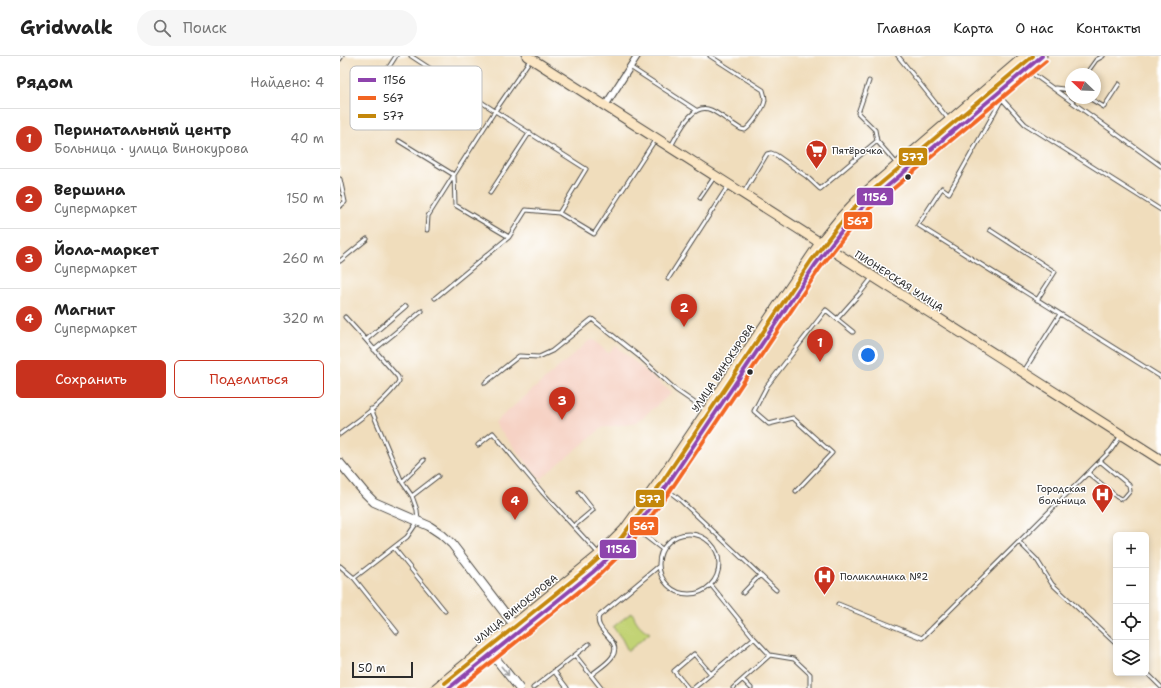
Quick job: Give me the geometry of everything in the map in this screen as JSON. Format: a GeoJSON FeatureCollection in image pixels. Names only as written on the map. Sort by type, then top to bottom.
{"type":"FeatureCollection","features":[{"type":"Feature","properties":{"kind":"main road","name":"УЛИЦА ВИНОКУРОВА"},"geometry":{"type":"LineString","coordinates":[[824,246],[865,205],[1000,96],[1042,56]]}},
{"type":"Feature","properties":{"kind":"main road","name":"ПИОНЕРСКАЯ УЛИЦА"},"geometry":{"type":"LineString","coordinates":[[529,57],[1022,373],[1161,460]]}},
{"type":"Feature","properties":{"kind":"main road","name":"УЛИЦА ВИНОКУРОВА"},"geometry":{"type":"LineString","coordinates":[[517,628],[597,568],[625,542],[636,529],[662,486],[710,413],[855,202],[897,164],[1023,58]]}},
{"type":"Feature","properties":{"kind":"main road","name":"УЛИЦА ВИНОКУРОВА"},"geometry":{"type":"LineString","coordinates":[[449,688],[599,555],[624,530],[662,486]]}},
{"type":"Feature","properties":{"kind":"main road","name":"УЛИЦА ВИНОКУРОВА"},"geometry":{"type":"LineString","coordinates":[[436,688],[489,651]]}},
{"type":"Feature","properties":{"kind":"street"},"geometry":{"type":"LineString","coordinates":[[605,106],[637,56]]}},
{"type":"Feature","properties":{"kind":"street"},"geometry":{"type":"LineString","coordinates":[[340,463],[374,502],[418,521],[441,534],[452,544],[517,628]]}},
{"type":"Feature","properties":{"kind":"street"},"geometry":{"type":"LineString","coordinates":[[489,651],[519,688]]}},
{"type":"Feature","properties":{"kind":"lane"},"geometry":{"type":"LineString","coordinates":[[390,66],[396,56]]}},
{"type":"Feature","properties":{"kind":"lane"},"geometry":{"type":"LineString","coordinates":[[411,56],[426,66]]}},
{"type":"Feature","properties":{"kind":"lane"},"geometry":{"type":"LineString","coordinates":[[670,148],[690,115],[696,110],[711,110],[740,129],[745,130],[750,126],[765,101],[763,90],[710,56]]}},
{"type":"Feature","properties":{"kind":"lane"},"geometry":{"type":"LineString","coordinates":[[898,56],[949,120]]}},
{"type":"Feature","properties":{"kind":"lane"},"geometry":{"type":"LineString","coordinates":[[1090,68],[1096,60],[1103,56]]}},
{"type":"Feature","properties":{"kind":"lane"},"geometry":{"type":"LineString","coordinates":[[427,230],[428,216],[529,57]]}},
{"type":"Feature","properties":{"kind":"lane"},"geometry":{"type":"LineString","coordinates":[[1023,58],[1033,74],[1161,166]]}},
{"type":"Feature","properties":{"kind":"lane"},"geometry":{"type":"LineString","coordinates":[[630,67],[696,110]]}},
{"type":"Feature","properties":{"kind":"lane"},"geometry":{"type":"LineString","coordinates":[[869,81],[858,113],[875,130],[877,141],[897,164]]}},
{"type":"Feature","properties":{"kind":"lane"},"geometry":{"type":"LineString","coordinates":[[1099,104],[1104,107],[1119,84]]}},
{"type":"Feature","properties":{"kind":"lane"},"geometry":{"type":"LineString","coordinates":[[990,85],[1024,124],[1161,210]]}},
{"type":"Feature","properties":{"kind":"lane"},"geometry":{"type":"LineString","coordinates":[[1053,88],[1065,89]]}},
{"type":"Feature","properties":{"kind":"lane"},"geometry":{"type":"LineString","coordinates":[[1000,96],[949,193],[942,188],[918,225],[1161,378]]}},
{"type":"Feature","properties":{"kind":"lane"},"geometry":{"type":"LineString","coordinates":[[482,102],[586,169],[559,214]]}},
{"type":"Feature","properties":{"kind":"lane"},"geometry":{"type":"LineString","coordinates":[[490,193],[530,132]]}},
{"type":"Feature","properties":{"kind":"lane"},"geometry":{"type":"LineString","coordinates":[[435,298],[509,237],[526,210],[559,214],[594,234],[656,138]]}},
{"type":"Feature","properties":{"kind":"lane"},"geometry":{"type":"LineString","coordinates":[[399,141],[454,175]]}},
{"type":"Feature","properties":{"kind":"lane"},"geometry":{"type":"LineString","coordinates":[[743,194],[767,154],[771,153],[776,155],[806,176],[820,189],[877,141]]}},
{"type":"Feature","properties":{"kind":"lane"},"geometry":{"type":"LineString","coordinates":[[454,175],[456,205],[509,237]]}},
{"type":"Feature","properties":{"kind":"lane"},"geometry":{"type":"LineString","coordinates":[[700,198],[715,176]]}},
{"type":"Feature","properties":{"kind":"lane"},"geometry":{"type":"LineString","coordinates":[[340,179],[345,202],[340,206]]}},
{"type":"Feature","properties":{"kind":"lane"},"geometry":{"type":"LineString","coordinates":[[668,279],[729,185]]}},
{"type":"Feature","properties":{"kind":"lane"},"geometry":{"type":"LineString","coordinates":[[990,230],[1055,272],[1037,300]]}},
{"type":"Feature","properties":{"kind":"lane"},"geometry":{"type":"LineString","coordinates":[[340,261],[367,239]]}},
{"type":"Feature","properties":{"kind":"lane"},"geometry":{"type":"LineString","coordinates":[[837,319],[862,292],[872,277]]}},
{"type":"Feature","properties":{"kind":"lane"},"geometry":{"type":"LineString","coordinates":[[366,340],[406,306]]}},
{"type":"Feature","properties":{"kind":"lane"},"geometry":{"type":"LineString","coordinates":[[796,491],[832,453],[793,418],[769,424],[754,411],[768,386],[826,310],[853,332]]}},
{"type":"Feature","properties":{"kind":"lane"},"geometry":{"type":"LineString","coordinates":[[374,350],[422,311]]}},
{"type":"Feature","properties":{"kind":"lane"},"geometry":{"type":"LineString","coordinates":[[1022,373],[1060,314]]}},
{"type":"Feature","properties":{"kind":"lane"},"geometry":{"type":"LineString","coordinates":[[340,434],[372,409],[396,387],[399,381],[398,377],[345,317]]}},
{"type":"Feature","properties":{"kind":"lane"},"geometry":{"type":"LineString","coordinates":[[485,383],[519,356],[539,357],[552,351],[592,319],[640,357],[676,390],[710,413]]}},
{"type":"Feature","properties":{"kind":"lane"},"geometry":{"type":"LineString","coordinates":[[354,578],[407,537],[418,521],[417,510],[412,496],[402,482],[372,409]]}},
{"type":"Feature","properties":{"kind":"lane"},"geometry":{"type":"LineString","coordinates":[[478,445],[492,433],[542,492],[599,555]]}},
{"type":"Feature","properties":{"kind":"lane"},"geometry":{"type":"LineString","coordinates":[[838,604],[922,638],[1111,450],[1122,435]]}},
{"type":"Feature","properties":{"kind":"lane"},"geometry":{"type":"LineString","coordinates":[[402,482],[424,460]]}},
{"type":"Feature","properties":{"kind":"lane"},"geometry":{"type":"LineString","coordinates":[[1088,473],[1117,497],[1121,499],[1126,496],[1130,491],[1130,485],[1100,461]]}},
{"type":"Feature","properties":{"kind":"lane"},"geometry":{"type":"LineString","coordinates":[[412,496],[438,476]]}},
{"type":"Feature","properties":{"kind":"lane"},"geometry":{"type":"LineString","coordinates":[[662,486],[679,499],[776,590]]}},
{"type":"Feature","properties":{"kind":"lane"},"geometry":{"type":"LineString","coordinates":[[574,526],[593,510],[579,492]]}},
{"type":"Feature","properties":{"kind":"lane"},"geometry":{"type":"LineString","coordinates":[[636,529],[662,549]]}},
{"type":"Feature","properties":{"kind":"lane"},"geometry":{"type":"LineString","coordinates":[[693,533],[705,537],[714,545],[717,551],[720,563],[718,575],[711,585],[702,592],[690,594],[674,590],[665,582],[660,572],[659,566],[662,549],[670,540],[681,534],[693,533]]}},
{"type":"Feature","properties":{"kind":"lane"},"geometry":{"type":"LineString","coordinates":[[1019,542],[1037,560],[1052,584],[1113,641]]}},
{"type":"Feature","properties":{"kind":"lane"},"geometry":{"type":"LineString","coordinates":[[394,548],[445,611]]}},
{"type":"Feature","properties":{"kind":"lane"},"geometry":{"type":"LineString","coordinates":[[340,566],[354,578],[397,632]]}},
{"type":"Feature","properties":{"kind":"lane"},"geometry":{"type":"LineString","coordinates":[[590,675],[612,658],[614,651],[613,643],[599,625],[599,616],[659,566]]}},
{"type":"Feature","properties":{"kind":"lane"},"geometry":{"type":"LineString","coordinates":[[743,593],[760,575]]}},
{"type":"Feature","properties":{"kind":"lane"},"geometry":{"type":"LineString","coordinates":[[711,585],[754,638],[770,655],[794,658],[810,674],[810,688]]}},
{"type":"Feature","properties":{"kind":"lane"},"geometry":{"type":"LineString","coordinates":[[694,688],[754,638]]}},
{"type":"Feature","properties":{"kind":"lane"},"geometry":{"type":"LineString","coordinates":[[533,688],[589,644]]}},
{"type":"Feature","properties":{"kind":"lane"},"geometry":{"type":"LineString","coordinates":[[688,688],[674,671],[694,654],[711,674]]}},
{"type":"Feature","properties":{"kind":"lane"},"geometry":{"type":"LineString","coordinates":[[575,655],[601,688]]}},
{"type":"Feature","properties":{"kind":"lane"},"geometry":{"type":"LineString","coordinates":[[733,688],[770,655]]}},
{"type":"Feature","properties":{"kind":"lane"},"geometry":{"type":"LineString","coordinates":[[554,671],[567,688]]}},
{"type":"Feature","properties":{"kind":"lane"},"geometry":{"type":"LineString","coordinates":[[1149,675],[1161,687]]}},
{"type":"Feature","properties":{"kind":"lane"},"geometry":{"type":"LineString","coordinates":[[743,680],[750,688]]}},
{"type":"Feature","properties":{"kind":"shaded area"},"geometry":{"type":"Polygon","coordinates":[[[590,340],[594,340],[608,353],[616,346],[672,393],[637,422],[602,428],[540,479],[494,423],[590,340]]]}},
{"type":"Feature","properties":{"kind":"green space"},"geometry":{"type":"Polygon","coordinates":[[[632,612],[639,624],[650,633],[628,651],[622,639],[613,627],[632,612]]]}},
{"type":"Feature","properties":{"kind":"transit line","name":"577"},"geometry":{"type":"LineString","coordinates":[[445,683],[589,567],[621,538],[660,485],[811,261],[838,226],[861,200],[1033,56]]}},
{"type":"Feature","properties":{"kind":"transit line","name":"1156"},"geometry":{"type":"LineString","coordinates":[[449,688],[593,572],[625,542],[665,488],[815,265],[843,229],[865,205],[1042,56]]}},
{"type":"Feature","properties":{"kind":"transit line","name":"567"},"geometry":{"type":"LineString","coordinates":[[459,688],[597,577],[629,546],[670,491],[820,268],[847,233],[869,209],[1046,61]]}},
{"type":"Feature","properties":{"kind":"place","name":"Пятёрочка"},"geometry":{"type":"Point","coordinates":[816,170]}},
{"type":"Feature","properties":{"kind":"place","name":"Вершина"},"geometry":{"type":"Point","coordinates":[684,327]}},
{"type":"Feature","properties":{"kind":"place","name":"Перинатальный центр"},"geometry":{"type":"Point","coordinates":[820,362]}},
{"type":"Feature","properties":{"kind":"place","name":"Йола-маркет"},"geometry":{"type":"Point","coordinates":[562,420]}},
{"type":"Feature","properties":{"kind":"place","name":"Городская больница"},"geometry":{"type":"Point","coordinates":[1102,514]}},
{"type":"Feature","properties":{"kind":"place","name":"Магнит"},"geometry":{"type":"Point","coordinates":[515,520]}},
{"type":"Feature","properties":{"kind":"place","name":"Поликлиника №2"},"geometry":{"type":"Point","coordinates":[824,596]}}]}
